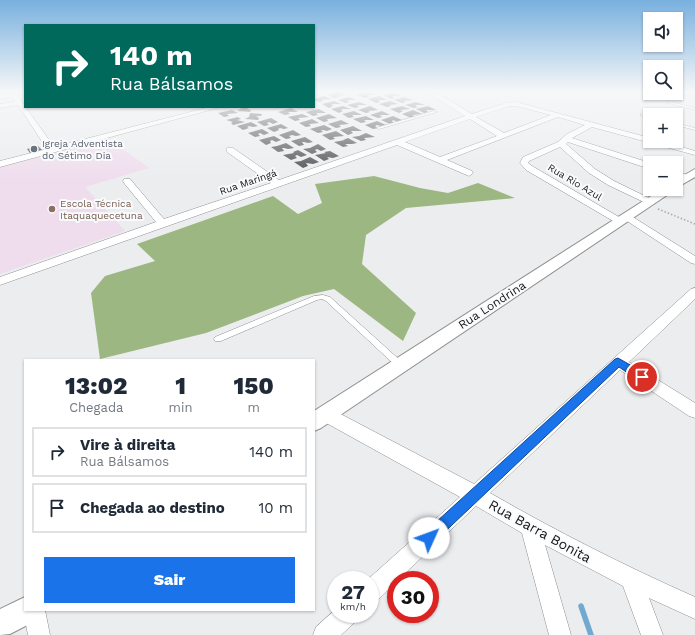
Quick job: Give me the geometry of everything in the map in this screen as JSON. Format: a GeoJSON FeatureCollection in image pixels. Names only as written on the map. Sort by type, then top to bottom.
{"type":"FeatureCollection","features":[{"type":"Feature","properties":{"kind":"street"},"geometry":{"type":"LineString","coordinates":[[32,121],[52,150]]}},
{"type":"Feature","properties":{"kind":"street"},"geometry":{"type":"LineString","coordinates":[[0,164],[165,121]]}},
{"type":"Feature","properties":{"kind":"street","name":"Rua Maringá"},"geometry":{"type":"LineString","coordinates":[[0,281],[162,223],[460,121]]}},
{"type":"Feature","properties":{"kind":"street"},"geometry":{"type":"LineString","coordinates":[[476,121],[502,136]]}},
{"type":"Feature","properties":{"kind":"street"},"geometry":{"type":"LineString","coordinates":[[441,160],[543,121]]}},
{"type":"Feature","properties":{"kind":"street"},"geometry":{"type":"LineString","coordinates":[[579,121],[643,139]]}},
{"type":"Feature","properties":{"kind":"street"},"geometry":{"type":"LineString","coordinates":[[564,141],[591,124]]}},
{"type":"Feature","properties":{"kind":"street"},"geometry":{"type":"LineString","coordinates":[[564,141],[643,164]]}},
{"type":"Feature","properties":{"kind":"street"},"geometry":{"type":"LineString","coordinates":[[564,141],[592,171],[648,203]]}},
{"type":"Feature","properties":{"kind":"street","name":"Rua Rio Azul"},"geometry":{"type":"LineString","coordinates":[[564,141],[526,159],[524,163],[529,168],[624,219]]}},
{"type":"Feature","properties":{"kind":"street"},"geometry":{"type":"LineString","coordinates":[[398,142],[469,173]]}},
{"type":"Feature","properties":{"kind":"street"},"geometry":{"type":"LineString","coordinates":[[677,148],[695,153]]}},
{"type":"Feature","properties":{"kind":"street"},"geometry":{"type":"LineString","coordinates":[[230,150],[277,183]]}},
{"type":"Feature","properties":{"kind":"street"},"geometry":{"type":"LineString","coordinates":[[127,181],[162,223]]}},
{"type":"Feature","properties":{"kind":"street","name":"Rua Londrina"},"geometry":{"type":"LineString","coordinates":[[320,418],[659,196]]}},
{"type":"Feature","properties":{"kind":"street"},"geometry":{"type":"LineString","coordinates":[[624,219],[695,261]]}},
{"type":"Feature","properties":{"kind":"street"},"geometry":{"type":"LineString","coordinates":[[379,584],[695,292]]}},
{"type":"Feature","properties":{"kind":"street"},"geometry":{"type":"LineString","coordinates":[[618,362],[695,411]]}},
{"type":"Feature","properties":{"kind":"street","name":"Rua Barra Bonita"},"geometry":{"type":"LineString","coordinates":[[320,418],[476,495],[530,527],[631,579],[695,608]]}},
{"type":"Feature","properties":{"kind":"street"},"geometry":{"type":"LineString","coordinates":[[530,527],[560,635]]}},
{"type":"Feature","properties":{"kind":"street"},"geometry":{"type":"LineString","coordinates":[[631,579],[652,635]]}},
{"type":"Feature","properties":{"kind":"street"},"geometry":{"type":"LineString","coordinates":[[0,624],[25,611]]}},
{"type":"Feature","properties":{"kind":"street"},"geometry":{"type":"LineString","coordinates":[[34,611],[39,635]]}},
{"type":"Feature","properties":{"kind":"street"},"geometry":{"type":"LineString","coordinates":[[324,635],[337,623]]}},
{"type":"Feature","properties":{"kind":"lane"},"geometry":{"type":"LineString","coordinates":[[378,128],[405,121]]}},
{"type":"Feature","properties":{"kind":"lane"},"geometry":{"type":"LineString","coordinates":[[683,126],[695,129]]}},
{"type":"Feature","properties":{"kind":"lane"},"geometry":{"type":"LineString","coordinates":[[218,338],[316,298],[323,297],[328,299],[401,365]]}},
{"type":"Feature","properties":{"kind":"path"},"geometry":{"type":"LineString","coordinates":[[648,203],[695,224]]}},
{"type":"Feature","properties":{"kind":"shaded area","name":"Escola Técnica Itaquaquecetuna"},"geometry":{"type":"Polygon","coordinates":[[[108,138],[149,168],[85,187],[125,231],[0,274],[0,167],[108,138]]]}},
{"type":"Feature","properties":{"kind":"green space"},"geometry":{"type":"Polygon","coordinates":[[[374,176],[420,188],[448,193],[478,183],[515,198],[406,208],[366,235],[362,264],[416,313],[403,341],[334,289],[303,296],[206,333],[100,359],[91,293],[105,276],[155,261],[137,244],[273,196],[298,214],[322,203],[315,184],[374,176]]]}},
{"type":"Feature","properties":{"kind":"building"},"geometry":{"type":"Polygon","coordinates":[[[228,121],[245,122],[233,125],[231,123],[233,122],[228,121]]]}},
{"type":"Feature","properties":{"kind":"building"},"geometry":{"type":"Polygon","coordinates":[[[276,121],[278,122],[273,124],[269,122],[267,123],[269,125],[264,126],[257,122],[276,121]]]}},
{"type":"Feature","properties":{"kind":"building"},"geometry":{"type":"Polygon","coordinates":[[[307,121],[315,121],[319,123],[309,124],[311,126],[306,127],[299,123],[307,121]]]}},
{"type":"Feature","properties":{"kind":"building"},"geometry":{"type":"Polygon","coordinates":[[[342,121],[349,124],[339,125],[341,127],[336,128],[328,124],[342,121]]]}},
{"type":"Feature","properties":{"kind":"building"},"geometry":{"type":"Polygon","coordinates":[[[356,121],[366,122],[361,123],[356,121]]]}},
{"type":"Feature","properties":{"kind":"building"},"geometry":{"type":"Polygon","coordinates":[[[377,121],[386,125],[377,125],[375,126],[378,128],[373,129],[365,125],[377,121]]]}},
{"type":"Feature","properties":{"kind":"building"},"geometry":{"type":"Polygon","coordinates":[[[382,121],[392,121],[394,123],[390,124],[382,121]]]}},
{"type":"Feature","properties":{"kind":"building"},"geometry":{"type":"Polygon","coordinates":[[[251,122],[258,126],[249,126],[247,127],[249,128],[243,130],[237,126],[251,122]]]}},
{"type":"Feature","properties":{"kind":"building"},"geometry":{"type":"Polygon","coordinates":[[[281,124],[288,128],[280,128],[274,132],[267,128],[281,124]]]}},
{"type":"Feature","properties":{"kind":"building"},"geometry":{"type":"Polygon","coordinates":[[[324,125],[332,129],[327,131],[321,130],[323,132],[318,133],[310,129],[324,125]]]}},
{"type":"Feature","properties":{"kind":"building"},"geometry":{"type":"Polygon","coordinates":[[[353,126],[362,131],[351,131],[353,133],[348,135],[340,130],[353,126]]]}},
{"type":"Feature","properties":{"kind":"building"},"geometry":{"type":"Polygon","coordinates":[[[262,129],[269,133],[264,135],[260,133],[258,134],[260,136],[255,137],[248,133],[262,129]]]}},
{"type":"Feature","properties":{"kind":"building"},"geometry":{"type":"Polygon","coordinates":[[[293,130],[301,135],[292,135],[289,136],[291,138],[286,139],[279,135],[293,130]]]}},
{"type":"Feature","properties":{"kind":"building"},"geometry":{"type":"Polygon","coordinates":[[[336,131],[344,136],[333,137],[335,139],[330,140],[322,135],[336,131]]]}},
{"type":"Feature","properties":{"kind":"building"},"geometry":{"type":"Polygon","coordinates":[[[366,133],[375,137],[364,138],[366,140],[361,141],[352,137],[359,136],[366,133]]]}},
{"type":"Feature","properties":{"kind":"building"},"geometry":{"type":"Polygon","coordinates":[[[274,136],[281,140],[276,142],[272,140],[270,141],[271,143],[266,145],[259,140],[274,136]]]}},
{"type":"Feature","properties":{"kind":"building"},"geometry":{"type":"Polygon","coordinates":[[[305,137],[313,142],[302,142],[304,145],[299,146],[291,141],[305,137]]]}},
{"type":"Feature","properties":{"kind":"building"},"geometry":{"type":"Polygon","coordinates":[[[348,138],[357,143],[345,144],[348,146],[343,147],[334,142],[345,140],[343,140],[348,138]]]}},
{"type":"Feature","properties":{"kind":"building"},"geometry":{"type":"Polygon","coordinates":[[[286,143],[294,148],[282,148],[284,151],[278,152],[271,147],[277,146],[286,143]]]}},
{"type":"Feature","properties":{"kind":"building"},"geometry":{"type":"Polygon","coordinates":[[[318,144],[326,149],[321,151],[317,149],[315,150],[317,152],[312,154],[303,149],[310,148],[318,144]]]}},
{"type":"Feature","properties":{"kind":"building","name":"Igreja Adventista do Sétimo Dia"},"geometry":{"type":"Polygon","coordinates":[[[38,146],[42,150],[30,153],[27,149],[38,146]]]}},
{"type":"Feature","properties":{"kind":"building"},"geometry":{"type":"Polygon","coordinates":[[[298,150],[307,155],[301,157],[297,155],[295,156],[297,158],[291,160],[283,155],[294,153],[293,152],[298,150]]]}},
{"type":"Feature","properties":{"kind":"building"},"geometry":{"type":"Polygon","coordinates":[[[330,151],[339,156],[333,158],[327,157],[329,159],[324,161],[315,155],[326,153],[324,152],[330,151]]]}},
{"type":"Feature","properties":{"kind":"building"},"geometry":{"type":"Polygon","coordinates":[[[310,157],[319,162],[313,164],[306,163],[308,166],[303,168],[294,162],[301,161],[310,157]]]}},
{"type":"Feature","properties":{"kind":"waterway"},"geometry":{"type":"LineString","coordinates":[[581,606],[591,635]]}},
{"type":"Feature","properties":{"kind":"place","name":"Igreja Adventista do Sétimo Dia"},"geometry":{"type":"Point","coordinates":[34,149]}},
{"type":"Feature","properties":{"kind":"place","name":"Escola Técnica Itaquaquecetuna"},"geometry":{"type":"Point","coordinates":[52,209]}},
{"type":"Feature","properties":{"kind":"route"},"geometry":{"type":"LineString","coordinates":[[429,538],[618,362],[642,377]]}}]}
